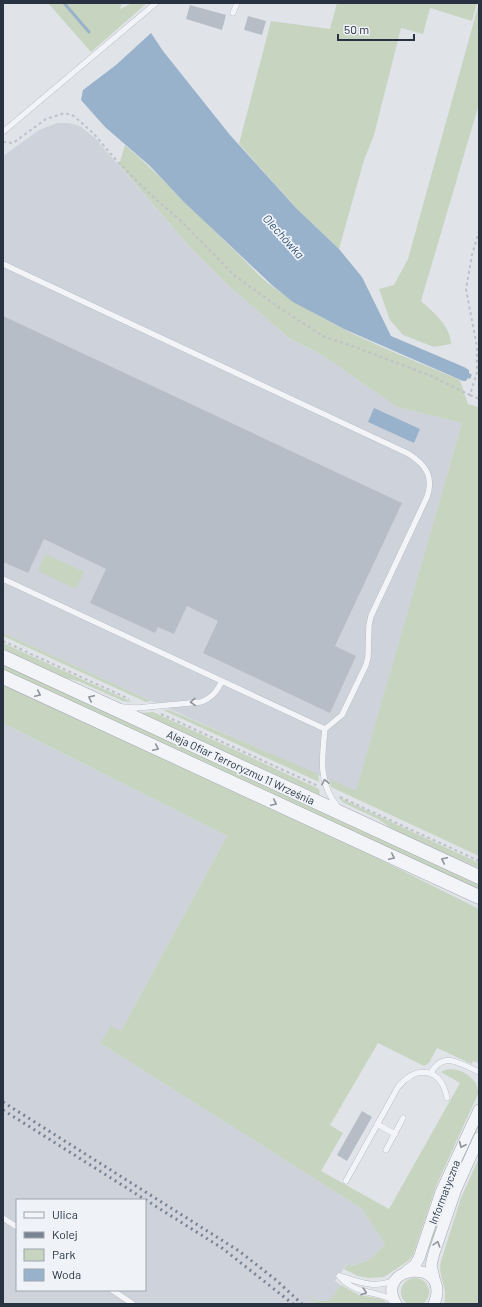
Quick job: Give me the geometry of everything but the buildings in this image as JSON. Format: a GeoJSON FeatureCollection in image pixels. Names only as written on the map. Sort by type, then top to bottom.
{"type":"FeatureCollection","features":[{"type":"Feature","properties":{"kind":"street","name":"Aleja Ofiar Terroryzmu 11 Września"},"geometry":{"type":"LineString","coordinates":[[3,657],[479,877]]}},
{"type":"Feature","properties":{"kind":"street","name":"Aleja Ofiar Terroryzmu 11 Września"},"geometry":{"type":"LineString","coordinates":[[3,677],[479,897]]}},
{"type":"Feature","properties":{"kind":"street","name":"Informatyczna"},"geometry":{"type":"LineString","coordinates":[[396,1280],[415,1265],[419,1258],[441,1192],[479,1110]]}},
{"type":"Feature","properties":{"kind":"street","name":"Informatyczna"},"geometry":{"type":"LineString","coordinates":[[434,1304],[437,1289],[431,1272],[433,1259],[456,1189],[479,1138]]}},
{"type":"Feature","properties":{"kind":"street"},"geometry":{"type":"LineString","coordinates":[[407,1271],[417,1270],[424,1272],[434,1282]]}},
{"type":"Feature","properties":{"kind":"street"},"geometry":{"type":"LineString","coordinates":[[395,1302],[392,1286],[396,1280]]}},
{"type":"Feature","properties":{"kind":"lane"},"geometry":{"type":"LineString","coordinates":[[4,131],[156,3]]}},
{"type":"Feature","properties":{"kind":"lane"},"geometry":{"type":"LineString","coordinates":[[234,13],[237,3]]}},
{"type":"Feature","properties":{"kind":"lane"},"geometry":{"type":"LineString","coordinates":[[3,264],[409,454],[422,464],[428,471],[430,484],[427,497],[368,625],[368,657],[366,665],[342,715],[325,729],[323,751],[324,777],[327,790],[329,797],[345,815]]}},
{"type":"Feature","properties":{"kind":"lane"},"geometry":{"type":"LineString","coordinates":[[3,579],[325,729]]}},
{"type":"Feature","properties":{"kind":"lane"},"geometry":{"type":"LineString","coordinates":[[108,706],[146,707],[207,700],[214,694],[222,681]]}},
{"type":"Feature","properties":{"kind":"lane"},"geometry":{"type":"LineString","coordinates":[[431,1073],[435,1065],[444,1060],[455,1061],[479,1072]]}},
{"type":"Feature","properties":{"kind":"lane"},"geometry":{"type":"LineString","coordinates":[[346,1181],[398,1087],[405,1079],[412,1074],[422,1072],[431,1073],[439,1079],[445,1088],[447,1098]]}},
{"type":"Feature","properties":{"kind":"lane"},"geometry":{"type":"LineString","coordinates":[[386,1150],[403,1118]]}},
{"type":"Feature","properties":{"kind":"lane"},"geometry":{"type":"LineString","coordinates":[[378,1124],[395,1134]]}},
{"type":"Feature","properties":{"kind":"lane"},"geometry":{"type":"LineString","coordinates":[[3,1218],[16,1226]]}},
{"type":"Feature","properties":{"kind":"lane"},"geometry":{"type":"LineString","coordinates":[[395,1302],[385,1296],[357,1290],[345,1283],[339,1276],[368,1285],[384,1284],[396,1280]]}},
{"type":"Feature","properties":{"kind":"lane"},"geometry":{"type":"LineString","coordinates":[[114,1291],[133,1304]]}},
{"type":"Feature","properties":{"kind":"path"},"geometry":{"type":"LineString","coordinates":[[3,142],[12,143],[46,119],[57,114],[65,113],[74,116],[94,134],[117,161],[151,196],[182,222],[235,276],[284,311],[323,336],[355,346],[431,376],[479,399]]}},
{"type":"Feature","properties":{"kind":"path"},"geometry":{"type":"LineString","coordinates":[[470,395],[477,372],[477,347],[466,288],[472,255],[479,231]]}},
{"type":"Feature","properties":{"kind":"path"},"geometry":{"type":"LineString","coordinates":[[3,641],[479,861]]}},
{"type":"Feature","properties":{"kind":"shaded area"},"geometry":{"type":"Polygon","coordinates":[[[57,123],[69,123],[80,126],[95,138],[189,246],[230,287],[289,338],[322,355],[397,407],[462,423],[356,792],[151,701],[3,633],[3,156],[39,130],[57,123]]]}},
{"type":"Feature","properties":{"kind":"shaded area"},"geometry":{"type":"Polygon","coordinates":[[[3,723],[227,836],[121,1031],[100,1043],[361,1208],[385,1244],[371,1259],[351,1266],[347,1264],[335,1281],[341,1285],[330,1300],[318,1301],[309,1296],[316,1304],[3,1304],[3,723]]]}},
{"type":"Feature","properties":{"kind":"green space"},"geometry":{"type":"Polygon","coordinates":[[[48,3],[122,3],[120,9],[132,3],[147,3],[91,52],[48,3]]]}},
{"type":"Feature","properties":{"kind":"green space"},"geometry":{"type":"Polygon","coordinates":[[[337,3],[477,3],[472,21],[430,8],[423,34],[401,28],[374,135],[364,160],[339,249],[296,208],[239,144],[271,21],[330,29],[337,3]]]}},
{"type":"Feature","properties":{"kind":"green space"},"geometry":{"type":"Polygon","coordinates":[[[479,3],[479,104],[421,301],[440,320],[448,331],[450,337],[451,344],[434,347],[403,335],[390,320],[379,289],[394,285],[408,259],[479,3]]]}},
{"type":"Feature","properties":{"kind":"green space"},"geometry":{"type":"Polygon","coordinates":[[[125,145],[167,183],[258,274],[273,287],[317,315],[364,339],[460,380],[468,404],[479,407],[479,856],[331,787],[329,779],[356,791],[462,423],[397,407],[322,355],[289,338],[230,287],[189,246],[119,165],[125,145]]]}},
{"type":"Feature","properties":{"kind":"green space"},"geometry":{"type":"Polygon","coordinates":[[[46,554],[84,572],[76,589],[38,571],[46,554]]]}},
{"type":"Feature","properties":{"kind":"green space"},"geometry":{"type":"Polygon","coordinates":[[[3,633],[151,701],[146,702],[3,636],[3,633]]]}},
{"type":"Feature","properties":{"kind":"green space"},"geometry":{"type":"Polygon","coordinates":[[[3,643],[132,702],[123,701],[78,681],[61,677],[3,650],[3,643]]]}},
{"type":"Feature","properties":{"kind":"green space"},"geometry":{"type":"Polygon","coordinates":[[[3,663],[479,882],[479,891],[3,671],[3,663]]]}},
{"type":"Feature","properties":{"kind":"green space"},"geometry":{"type":"Polygon","coordinates":[[[3,685],[369,854],[479,909],[479,1063],[473,1061],[472,1064],[437,1048],[429,1063],[424,1066],[378,1043],[330,1125],[343,1133],[321,1171],[389,1209],[460,1083],[441,1072],[453,1069],[465,1073],[475,1082],[478,1088],[478,1094],[436,1186],[413,1255],[408,1261],[384,1277],[369,1278],[358,1276],[344,1269],[348,1264],[352,1266],[371,1259],[385,1244],[361,1208],[100,1043],[111,1026],[121,1031],[227,836],[3,723],[3,685]]]}},
{"type":"Feature","properties":{"kind":"green space"},"geometry":{"type":"Polygon","coordinates":[[[163,710],[169,710],[318,774],[319,782],[163,710]]]}},
{"type":"Feature","properties":{"kind":"green space"},"geometry":{"type":"Polygon","coordinates":[[[153,712],[319,789],[320,795],[140,713],[153,712]]]}},
{"type":"Feature","properties":{"kind":"green space"},"geometry":{"type":"Polygon","coordinates":[[[338,797],[479,863],[479,868],[397,832],[378,819],[344,803],[338,797]]]}},
{"type":"Feature","properties":{"kind":"green space"},"geometry":{"type":"Polygon","coordinates":[[[479,1119],[479,1126],[449,1193],[430,1248],[428,1247],[446,1192],[479,1119]]]}},
{"type":"Feature","properties":{"kind":"green space"},"geometry":{"type":"Polygon","coordinates":[[[479,1158],[479,1304],[444,1304],[445,1292],[440,1272],[441,1261],[461,1198],[479,1158]]]}},
{"type":"Feature","properties":{"kind":"green space"},"geometry":{"type":"Polygon","coordinates":[[[415,1278],[425,1282],[429,1292],[425,1302],[415,1306],[405,1302],[401,1292],[405,1282],[415,1278]]]}},
{"type":"Feature","properties":{"kind":"green space"},"geometry":{"type":"Polygon","coordinates":[[[341,1285],[359,1295],[382,1299],[389,1304],[316,1304],[307,1295],[318,1301],[330,1300],[341,1285]]]}},
{"type":"Feature","properties":{"kind":"water"},"geometry":{"type":"Polygon","coordinates":[[[151,33],[163,51],[230,135],[296,208],[339,249],[362,277],[391,336],[464,367],[469,370],[469,373],[472,375],[470,379],[468,378],[466,381],[463,381],[344,329],[293,302],[273,286],[184,202],[150,166],[105,127],[81,100],[83,90],[116,65],[151,33]]]}},
{"type":"Feature","properties":{"kind":"water"},"geometry":{"type":"Polygon","coordinates":[[[374,408],[420,429],[414,443],[368,422],[374,408]]]}},
{"type":"Feature","properties":{"kind":"waterway","name":"Olechówka"},"geometry":{"type":"LineString","coordinates":[[64,3],[89,32]]}},
{"type":"Feature","properties":{"kind":"railway"},"geometry":{"type":"LineString","coordinates":[[3,1102],[239,1251],[276,1280],[302,1304]]}},
{"type":"Feature","properties":{"kind":"railway"},"geometry":{"type":"LineString","coordinates":[[3,1110],[144,1199]]}},
{"type":"Feature","properties":{"kind":"railway"},"geometry":{"type":"LineString","coordinates":[[146,1200],[222,1248],[293,1304]]}}]}
